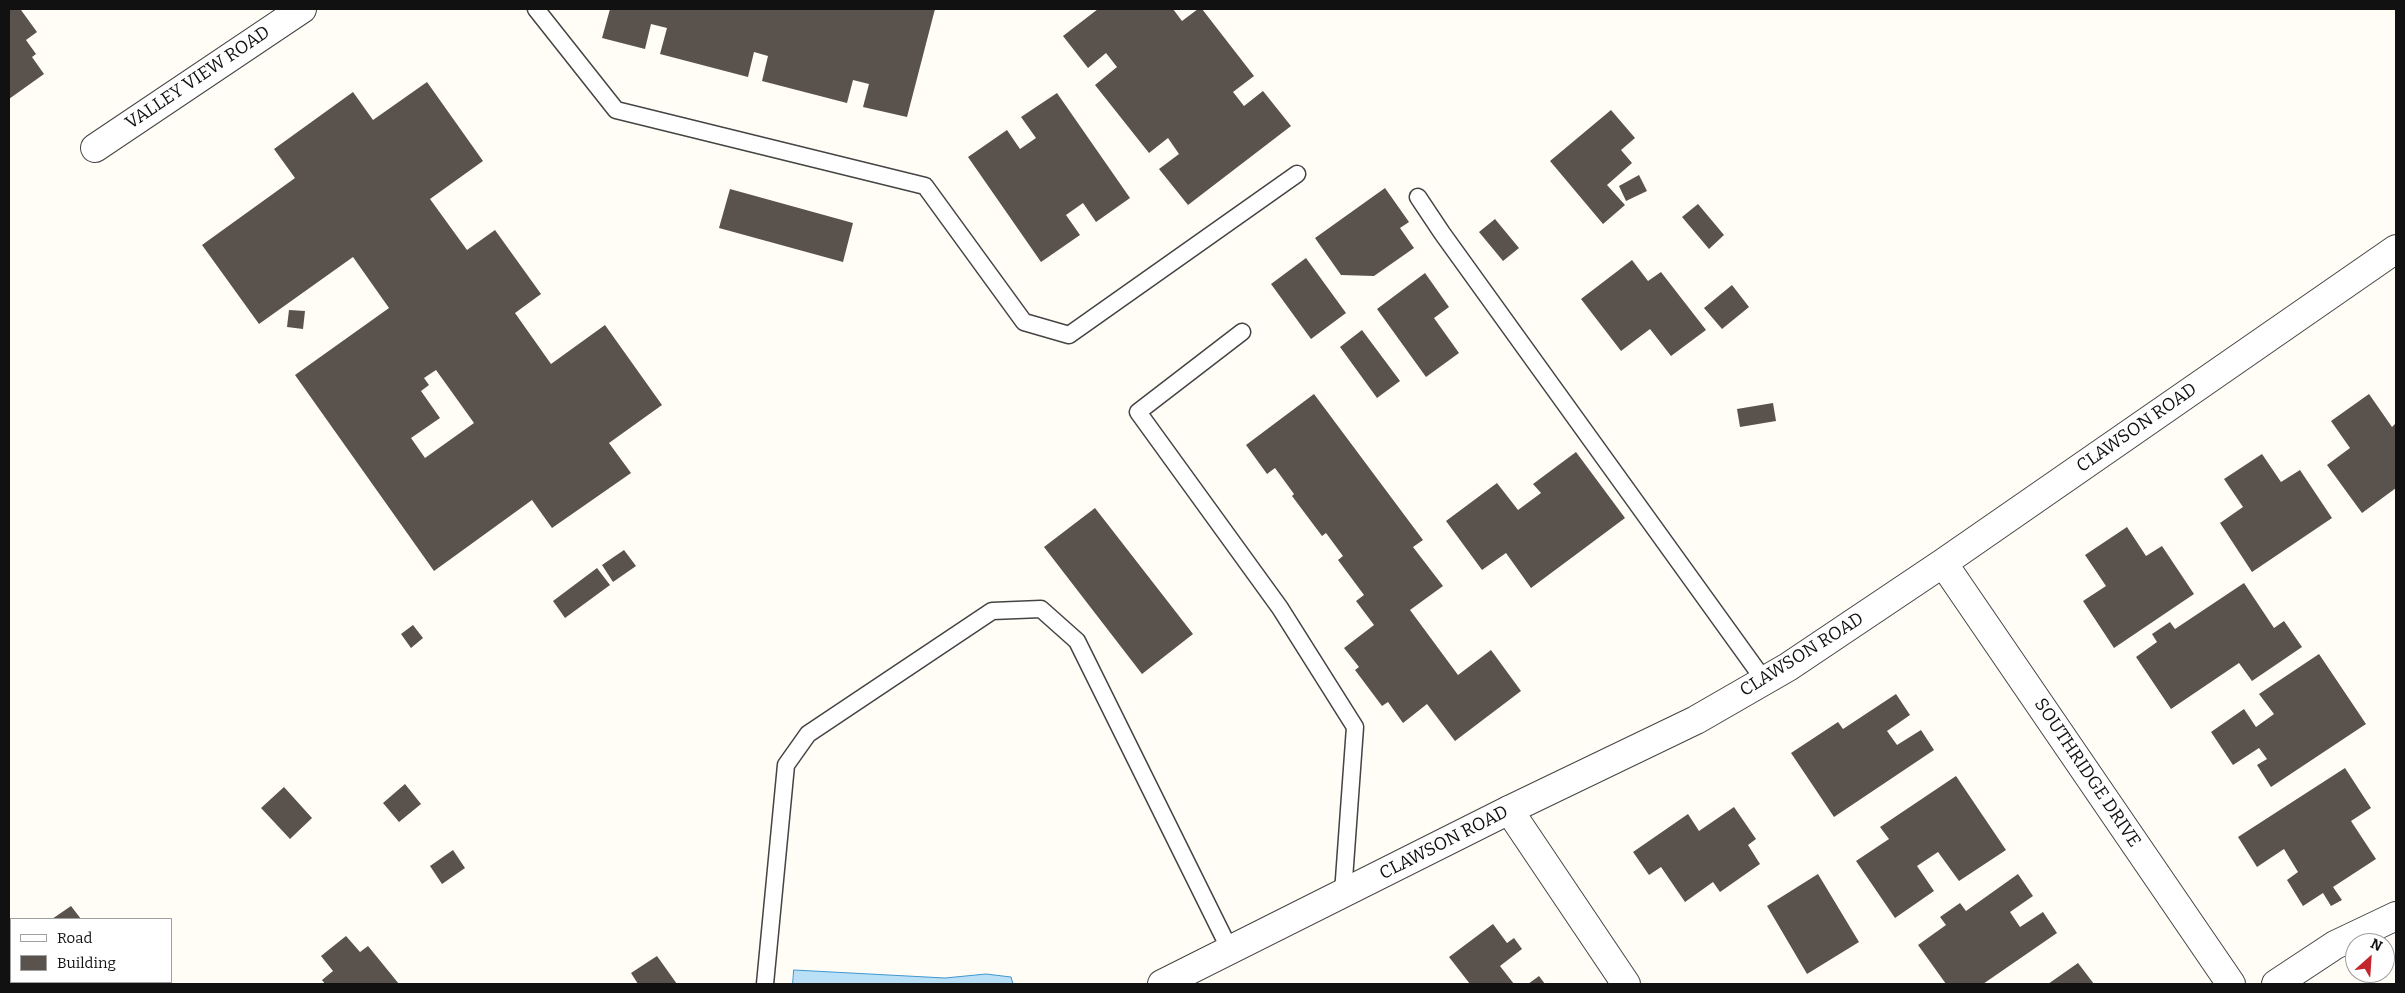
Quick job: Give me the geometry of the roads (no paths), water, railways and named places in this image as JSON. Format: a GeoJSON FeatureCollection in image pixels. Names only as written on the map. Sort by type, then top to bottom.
{"type":"FeatureCollection","features":[{"type":"Feature","properties":{"kind":"street","name":"VALLEY VIEW ROAD"},"geometry":{"type":"LineString","coordinates":[[95,148],[302,9]]}},
{"type":"Feature","properties":{"kind":"street","name":"CLAWSON ROAD"},"geometry":{"type":"LineString","coordinates":[[1162,984],[1509,810],[1696,720],[1764,680],[1943,563],[2396,249]]}},
{"type":"Feature","properties":{"kind":"street","name":"SOUTHRIDGE DRIVE"},"geometry":{"type":"LineString","coordinates":[[1943,563],[2231,984]]}},
{"type":"Feature","properties":{"kind":"street"},"geometry":{"type":"LineString","coordinates":[[1509,810],[1626,984]]}},
{"type":"Feature","properties":{"kind":"street"},"geometry":{"type":"LineString","coordinates":[[2276,984],[2334,945],[2396,916]]}},
{"type":"Feature","properties":{"kind":"lane"},"geometry":{"type":"LineString","coordinates":[[536,9],[616,110],[925,186],[1024,322],[1069,336],[1297,174]]}},
{"type":"Feature","properties":{"kind":"lane"},"geometry":{"type":"LineString","coordinates":[[1418,197],[1442,234],[1764,680]]}},
{"type":"Feature","properties":{"kind":"lane"},"geometry":{"type":"LineString","coordinates":[[1242,332],[1138,412],[1280,608],[1355,727],[1343,893]]}},
{"type":"Feature","properties":{"kind":"lane"},"geometry":{"type":"LineString","coordinates":[[765,984],[786,765],[808,734],[992,611],[1041,609],[1078,641],[1230,950]]}},
{"type":"Feature","properties":{"kind":"water"},"geometry":{"type":"Polygon","coordinates":[[[794,970],[945,978],[986,974],[1011,977],[1013,984],[793,984],[794,970]]]}}]}
